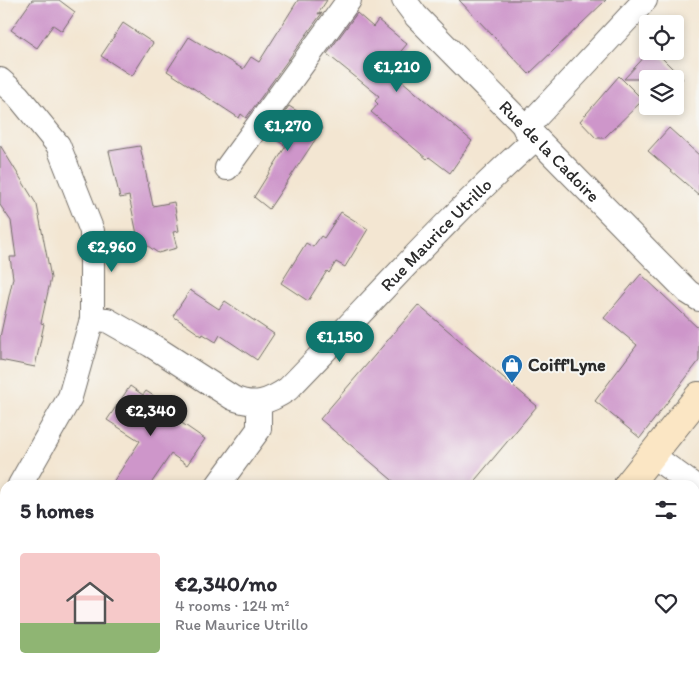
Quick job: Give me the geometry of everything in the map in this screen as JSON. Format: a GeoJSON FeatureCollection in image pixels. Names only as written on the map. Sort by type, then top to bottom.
{"type":"FeatureCollection","features":[{"type":"Feature","properties":{"kind":"street"},"geometry":{"type":"LineString","coordinates":[[227,168],[348,0]]}},
{"type":"Feature","properties":{"kind":"street","name":"Rue de la Cadoire"},"geometry":{"type":"LineString","coordinates":[[404,0],[416,16],[531,133],[688,292],[699,299]]}},
{"type":"Feature","properties":{"kind":"street","name":"Rue Maurice Utrillo"},"geometry":{"type":"LineString","coordinates":[[259,404],[273,400],[288,389],[512,159],[531,133],[645,0]]}},
{"type":"Feature","properties":{"kind":"street"},"geometry":{"type":"LineString","coordinates":[[0,80],[18,96],[58,145],[92,231],[92,319],[70,397],[23,480]]}},
{"type":"Feature","properties":{"kind":"street"},"geometry":{"type":"LineString","coordinates":[[92,319],[107,320],[151,345],[233,398],[245,403],[259,404],[259,429],[222,480]]}},
{"type":"Feature","properties":{"kind":"street"},"geometry":{"type":"LineString","coordinates":[[632,480],[699,396]]}},
{"type":"Feature","properties":{"kind":"street"},"geometry":{"type":"LineString","coordinates":[[653,456],[686,480]]}},
{"type":"Feature","properties":{"kind":"building"},"geometry":{"type":"Polygon","coordinates":[[[32,0],[59,0],[75,12],[62,31],[53,25],[37,48],[11,30],[32,0]]]}},
{"type":"Feature","properties":{"kind":"building"},"geometry":{"type":"Polygon","coordinates":[[[298,0],[327,0],[318,14],[322,13],[246,118],[241,114],[239,118],[167,71],[189,37],[243,69],[251,57],[259,62],[298,0]]]}},
{"type":"Feature","properties":{"kind":"building"},"geometry":{"type":"Polygon","coordinates":[[[459,0],[606,0],[529,74],[459,0]]]}},
{"type":"Feature","properties":{"kind":"building"},"geometry":{"type":"Polygon","coordinates":[[[357,13],[373,27],[378,20],[407,44],[387,68],[472,141],[450,173],[429,157],[427,159],[371,112],[378,104],[375,101],[379,96],[327,54],[357,13]]]}},
{"type":"Feature","properties":{"kind":"building"},"geometry":{"type":"Polygon","coordinates":[[[123,23],[153,43],[132,76],[101,56],[123,23]]]}},
{"type":"Feature","properties":{"kind":"building"},"geometry":{"type":"Polygon","coordinates":[[[642,60],[664,60],[674,70],[639,70],[639,79],[624,79],[642,60]]]}},
{"type":"Feature","properties":{"kind":"building"},"geometry":{"type":"Polygon","coordinates":[[[619,76],[639,96],[639,104],[604,138],[596,138],[580,121],[619,76]]]}},
{"type":"Feature","properties":{"kind":"building"},"geometry":{"type":"Polygon","coordinates":[[[289,106],[323,128],[269,209],[254,197],[286,146],[268,135],[289,106]]]}},
{"type":"Feature","properties":{"kind":"building"},"geometry":{"type":"Polygon","coordinates":[[[669,128],[699,155],[699,195],[648,151],[669,128]]]}},
{"type":"Feature","properties":{"kind":"building"},"geometry":{"type":"Polygon","coordinates":[[[0,145],[37,205],[51,278],[41,323],[44,324],[35,367],[0,360],[0,337],[13,278],[10,257],[16,257],[11,221],[0,205],[0,145]]]}},
{"type":"Feature","properties":{"kind":"building"},"geometry":{"type":"Polygon","coordinates":[[[140,146],[153,206],[174,202],[179,231],[173,232],[177,248],[158,253],[138,239],[129,196],[120,198],[109,151],[140,146]]]}},
{"type":"Feature","properties":{"kind":"building"},"geometry":{"type":"Polygon","coordinates":[[[341,212],[368,229],[345,267],[336,262],[329,273],[327,271],[308,301],[281,283],[306,243],[313,247],[321,236],[324,238],[341,212]]]}},
{"type":"Feature","properties":{"kind":"building"},"geometry":{"type":"Polygon","coordinates":[[[641,274],[699,329],[699,361],[640,438],[595,401],[637,345],[604,318],[641,274]]]}},
{"type":"Feature","properties":{"kind":"building"},"geometry":{"type":"Polygon","coordinates":[[[190,290],[219,309],[225,301],[274,334],[257,360],[220,335],[216,342],[203,334],[202,336],[173,316],[190,290]]]}},
{"type":"Feature","properties":{"kind":"building"},"geometry":{"type":"Polygon","coordinates":[[[418,305],[537,406],[475,480],[392,480],[320,419],[418,305]]]}},
{"type":"Feature","properties":{"kind":"building"},"geometry":{"type":"Polygon","coordinates":[[[130,386],[143,395],[146,391],[177,411],[173,417],[205,439],[187,465],[171,454],[153,480],[114,480],[140,441],[107,420],[130,386]]]}},
{"type":"Feature","properties":{"kind":"place","name":"Coiff'Lyne"},"geometry":{"type":"Point","coordinates":[512,384]}}]}
